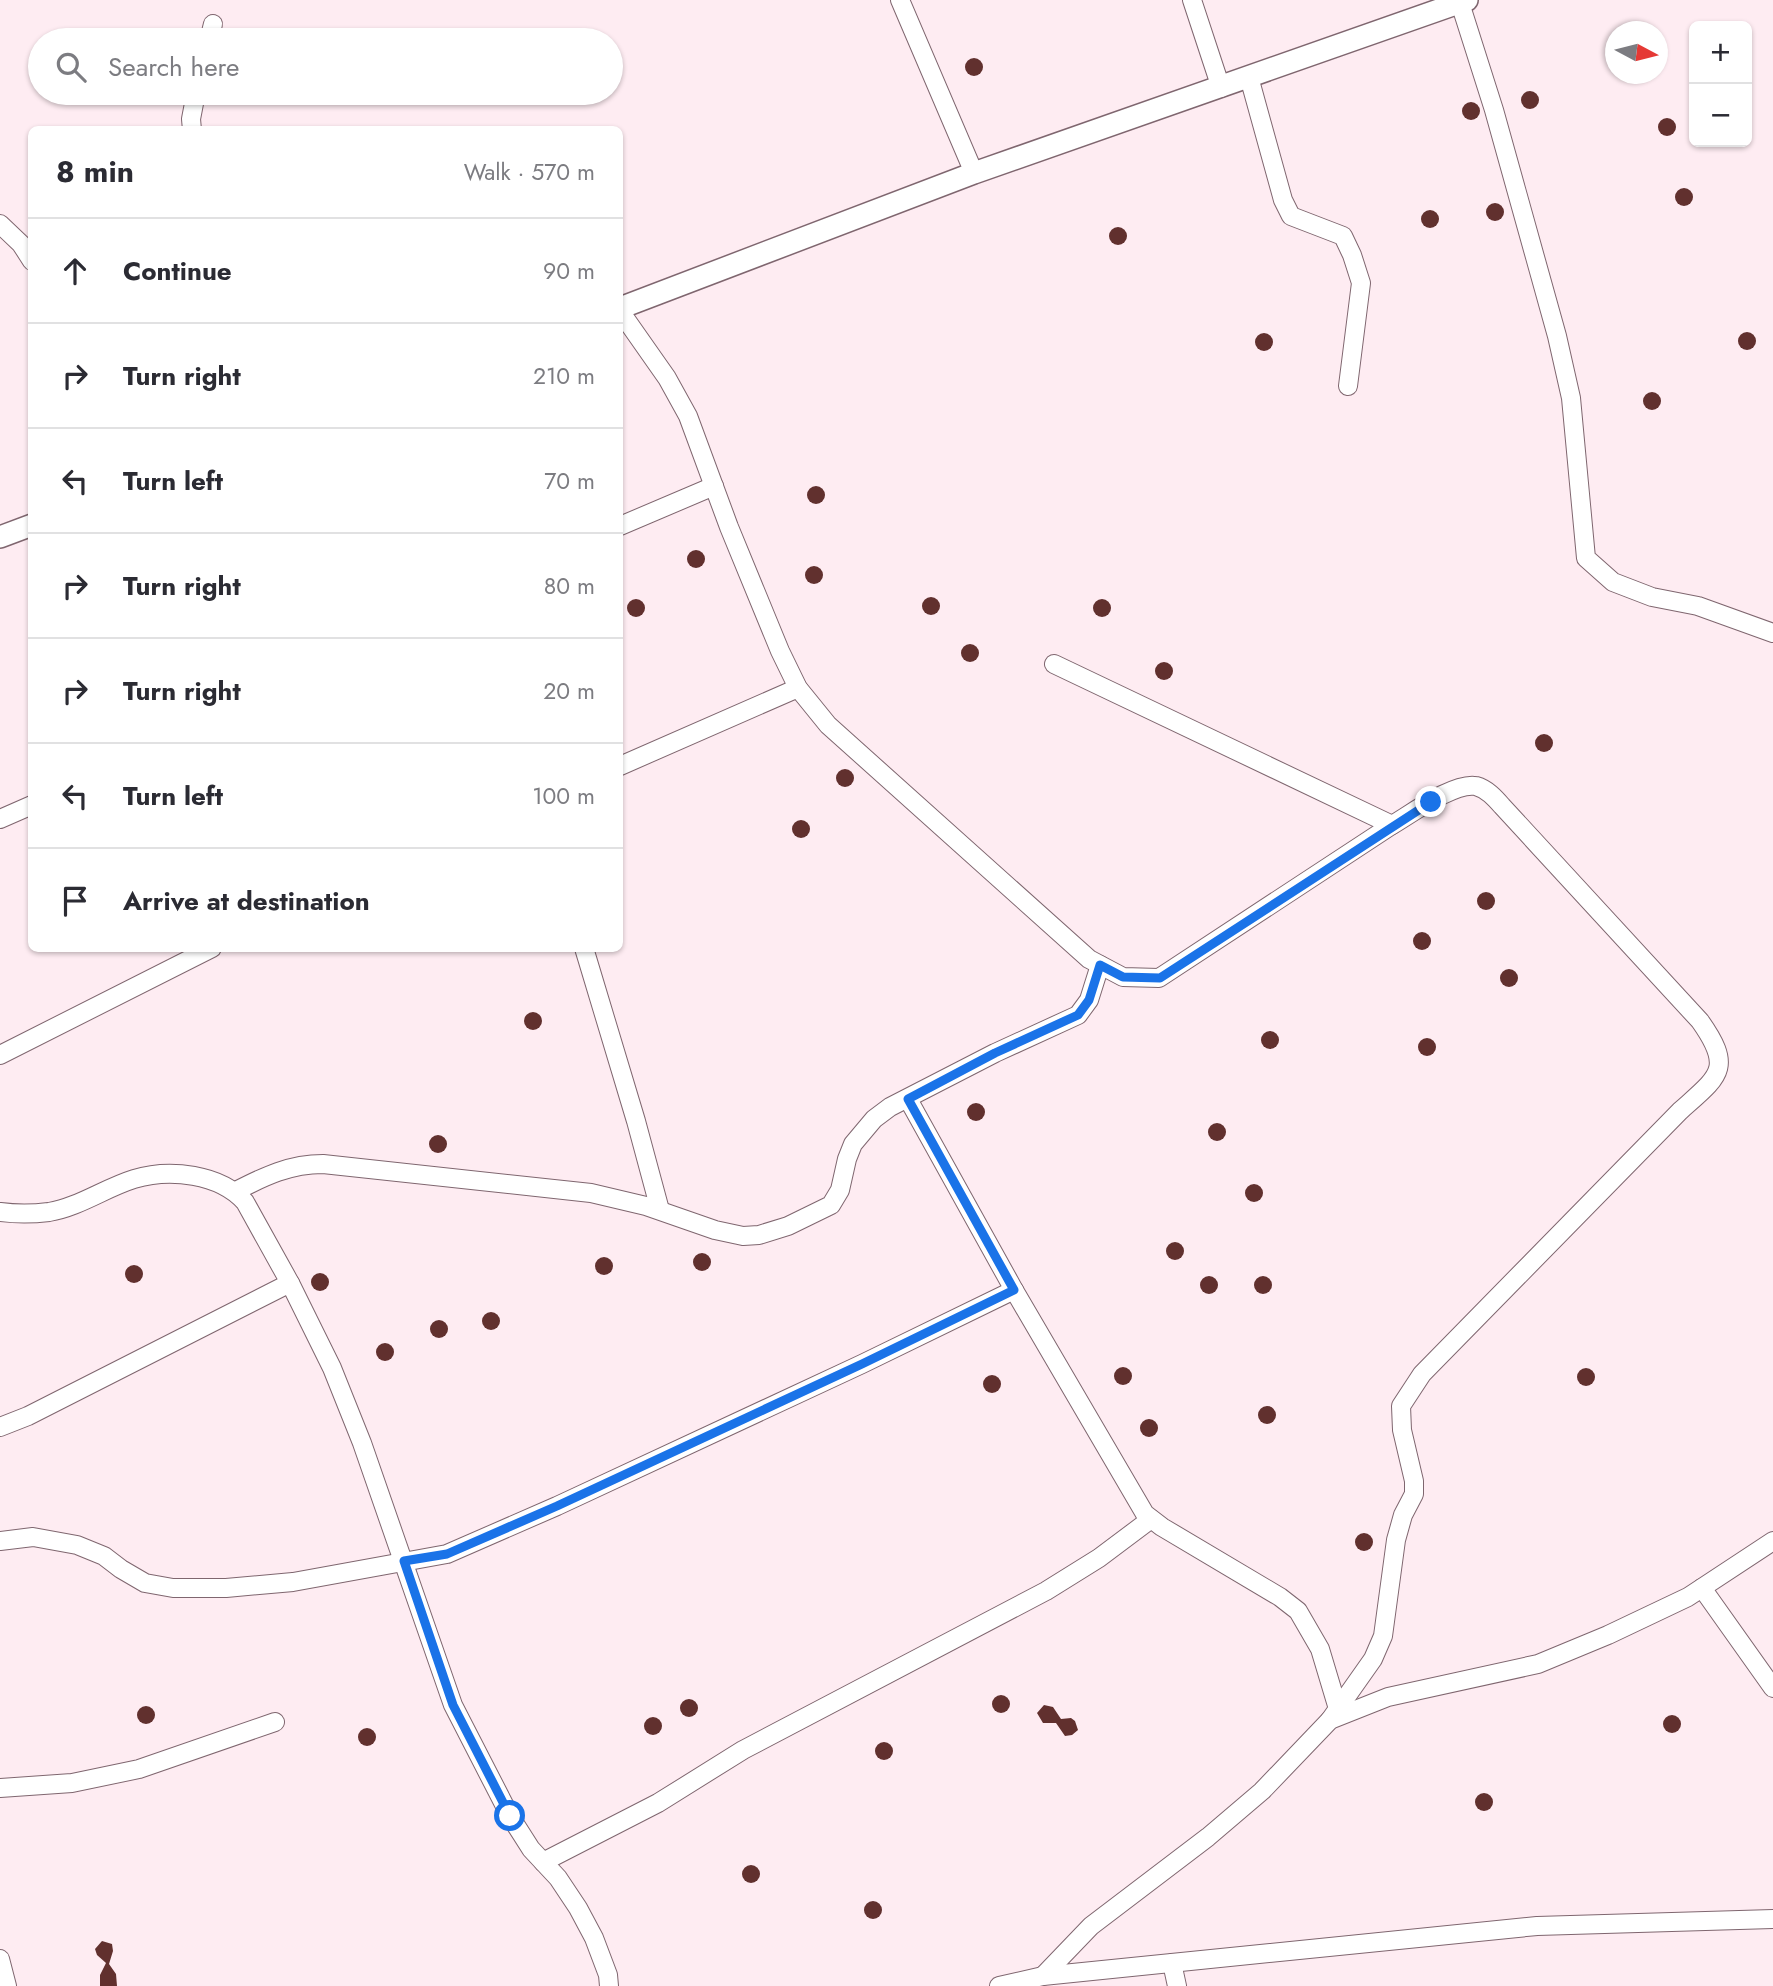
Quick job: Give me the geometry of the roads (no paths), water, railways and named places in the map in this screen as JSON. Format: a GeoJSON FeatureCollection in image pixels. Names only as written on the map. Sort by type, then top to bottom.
{"type":"FeatureCollection","features":[{"type":"Feature","properties":{"kind":"street"},"geometry":{"type":"LineString","coordinates":[[900,0],[974,173]]}},
{"type":"Feature","properties":{"kind":"street"},"geometry":{"type":"LineString","coordinates":[[1192,0],[1221,88]]}},
{"type":"Feature","properties":{"kind":"street"},"geometry":{"type":"LineString","coordinates":[[623,309],[974,173],[1464,1],[1560,349],[1571,398],[1586,558],[1613,582],[1652,597],[1698,606],[1773,633]]}},
{"type":"Feature","properties":{"kind":"street"},"geometry":{"type":"LineString","coordinates":[[1249,77],[1283,200],[1291,216],[1343,236],[1361,283],[1348,386]]}},
{"type":"Feature","properties":{"kind":"street"},"geometry":{"type":"LineString","coordinates":[[192,126],[194,105]]}},
{"type":"Feature","properties":{"kind":"street"},"geometry":{"type":"LineString","coordinates":[[0,224],[28,255]]}},
{"type":"Feature","properties":{"kind":"street"},"geometry":{"type":"LineString","coordinates":[[623,314],[683,406],[780,651],[798,688],[828,725],[1089,959],[1123,977],[1160,978],[1392,825],[1461,787],[1475,786],[1487,791],[1700,1021],[1718,1049],[1720,1065],[1704,1089],[1422,1374],[1401,1406],[1402,1430],[1414,1481],[1414,1494],[1403,1515],[1396,1540],[1383,1636],[1373,1659],[1334,1715],[1262,1791],[1208,1837],[1091,1926],[1043,1976]]}},
{"type":"Feature","properties":{"kind":"street"},"geometry":{"type":"LineString","coordinates":[[623,525],[714,486]]}},
{"type":"Feature","properties":{"kind":"street"},"geometry":{"type":"LineString","coordinates":[[0,537],[28,526]]}},
{"type":"Feature","properties":{"kind":"street"},"geometry":{"type":"LineString","coordinates":[[1054,664],[1392,825]]}},
{"type":"Feature","properties":{"kind":"street"},"geometry":{"type":"LineString","coordinates":[[623,765],[798,688]]}},
{"type":"Feature","properties":{"kind":"street"},"geometry":{"type":"LineString","coordinates":[[0,819],[28,807]]}},
{"type":"Feature","properties":{"kind":"street"},"geometry":{"type":"LineString","coordinates":[[0,1055],[204,952]]}},
{"type":"Feature","properties":{"kind":"street"},"geometry":{"type":"LineString","coordinates":[[585,952],[660,1210]]}},
{"type":"Feature","properties":{"kind":"street"},"geometry":{"type":"LineString","coordinates":[[236,1191],[286,1168],[303,1164],[323,1164],[590,1194],[660,1210],[715,1230],[743,1236],[759,1235],[808,1218],[835,1200],[850,1150],[874,1119],[890,1107],[995,1053],[1078,1015],[1089,1000],[1100,965]]}},
{"type":"Feature","properties":{"kind":"street"},"geometry":{"type":"LineString","coordinates":[[908,1099],[1014,1290],[1141,1507],[1151,1519],[1280,1597],[1298,1611],[1320,1649],[1334,1715]]}},
{"type":"Feature","properties":{"kind":"street"},"geometry":{"type":"LineString","coordinates":[[0,1212],[49,1212],[137,1178],[161,1175],[204,1178],[236,1191],[256,1220],[332,1368],[362,1443],[453,1705],[510,1816],[531,1849],[578,1908],[594,1938],[609,1986]]}},
{"type":"Feature","properties":{"kind":"street"},"geometry":{"type":"LineString","coordinates":[[0,1427],[28,1416],[290,1283]]}},
{"type":"Feature","properties":{"kind":"street"},"geometry":{"type":"LineString","coordinates":[[0,1541],[33,1536],[77,1545],[104,1556],[145,1583],[173,1588],[226,1588],[293,1582],[447,1554],[557,1506],[862,1364],[1014,1290]]}},
{"type":"Feature","properties":{"kind":"street"},"geometry":{"type":"LineString","coordinates":[[543,1862],[658,1802],[743,1750],[1046,1591],[1100,1558],[1151,1519]]}},
{"type":"Feature","properties":{"kind":"street"},"geometry":{"type":"LineString","coordinates":[[1334,1715],[1388,1697],[1538,1664],[1688,1597],[1773,1541]]}},
{"type":"Feature","properties":{"kind":"street"},"geometry":{"type":"LineString","coordinates":[[1702,1588],[1773,1688]]}},
{"type":"Feature","properties":{"kind":"street"},"geometry":{"type":"LineString","coordinates":[[0,1787],[72,1783],[139,1769],[275,1722]]}},
{"type":"Feature","properties":{"kind":"street"},"geometry":{"type":"LineString","coordinates":[[999,1986],[1043,1976],[1537,1926],[1773,1919]]}},
{"type":"Feature","properties":{"kind":"street"},"geometry":{"type":"LineString","coordinates":[[0,1959],[7,1986]]}},
{"type":"Feature","properties":{"kind":"street"},"geometry":{"type":"LineString","coordinates":[[1172,1963],[1177,1986]]}}]}
